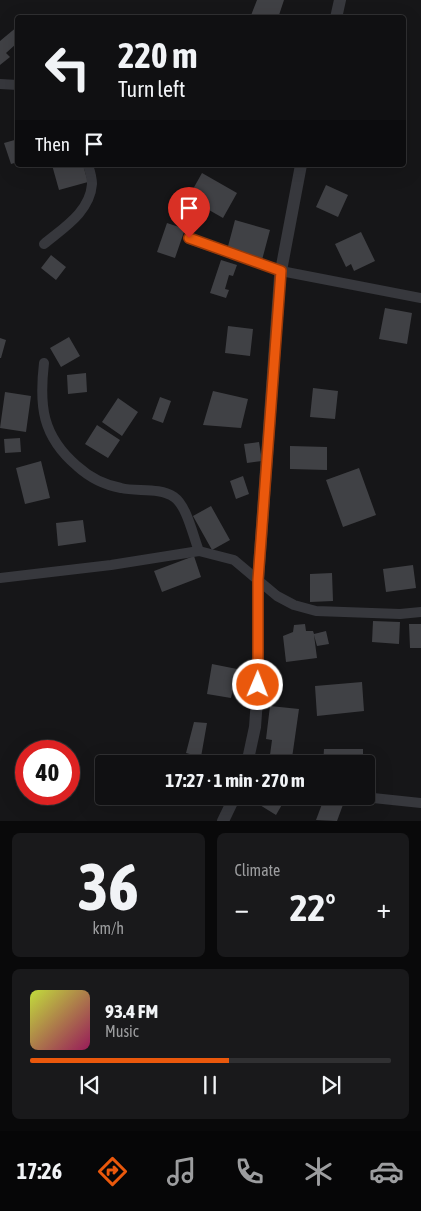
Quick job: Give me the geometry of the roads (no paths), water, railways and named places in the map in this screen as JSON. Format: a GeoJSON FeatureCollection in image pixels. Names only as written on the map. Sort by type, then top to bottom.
{"type":"FeatureCollection","features":[{"type":"Feature","properties":{"kind":"street"},"geometry":{"type":"LineString","coordinates":[[337,15],[340,0]]}},
{"type":"Feature","properties":{"kind":"street"},"geometry":{"type":"LineString","coordinates":[[0,84],[15,85]]}},
{"type":"Feature","properties":{"kind":"street"},"geometry":{"type":"LineString","coordinates":[[44,244],[70,224],[90,197],[92,182],[88,167]]}},
{"type":"Feature","properties":{"kind":"street"},"geometry":{"type":"LineString","coordinates":[[251,755],[256,727],[258,580],[281,271],[301,167]]}},
{"type":"Feature","properties":{"kind":"street"},"geometry":{"type":"LineString","coordinates":[[189,238],[281,271],[421,298]]}},
{"type":"Feature","properties":{"kind":"street"},"geometry":{"type":"LineString","coordinates":[[44,362],[42,402],[50,434],[64,455],[82,471],[99,482],[121,488],[160,492],[173,496],[183,506],[199,552]]}},
{"type":"Feature","properties":{"kind":"street"},"geometry":{"type":"LineString","coordinates":[[0,578],[199,552],[234,560],[277,596],[294,605],[316,611],[400,614],[421,612]]}},
{"type":"Feature","properties":{"kind":"street"},"geometry":{"type":"LineString","coordinates":[[375,799],[421,804]]}},
{"type":"Feature","properties":{"kind":"street"},"geometry":{"type":"LineString","coordinates":[[223,821],[231,805]]}}]}
